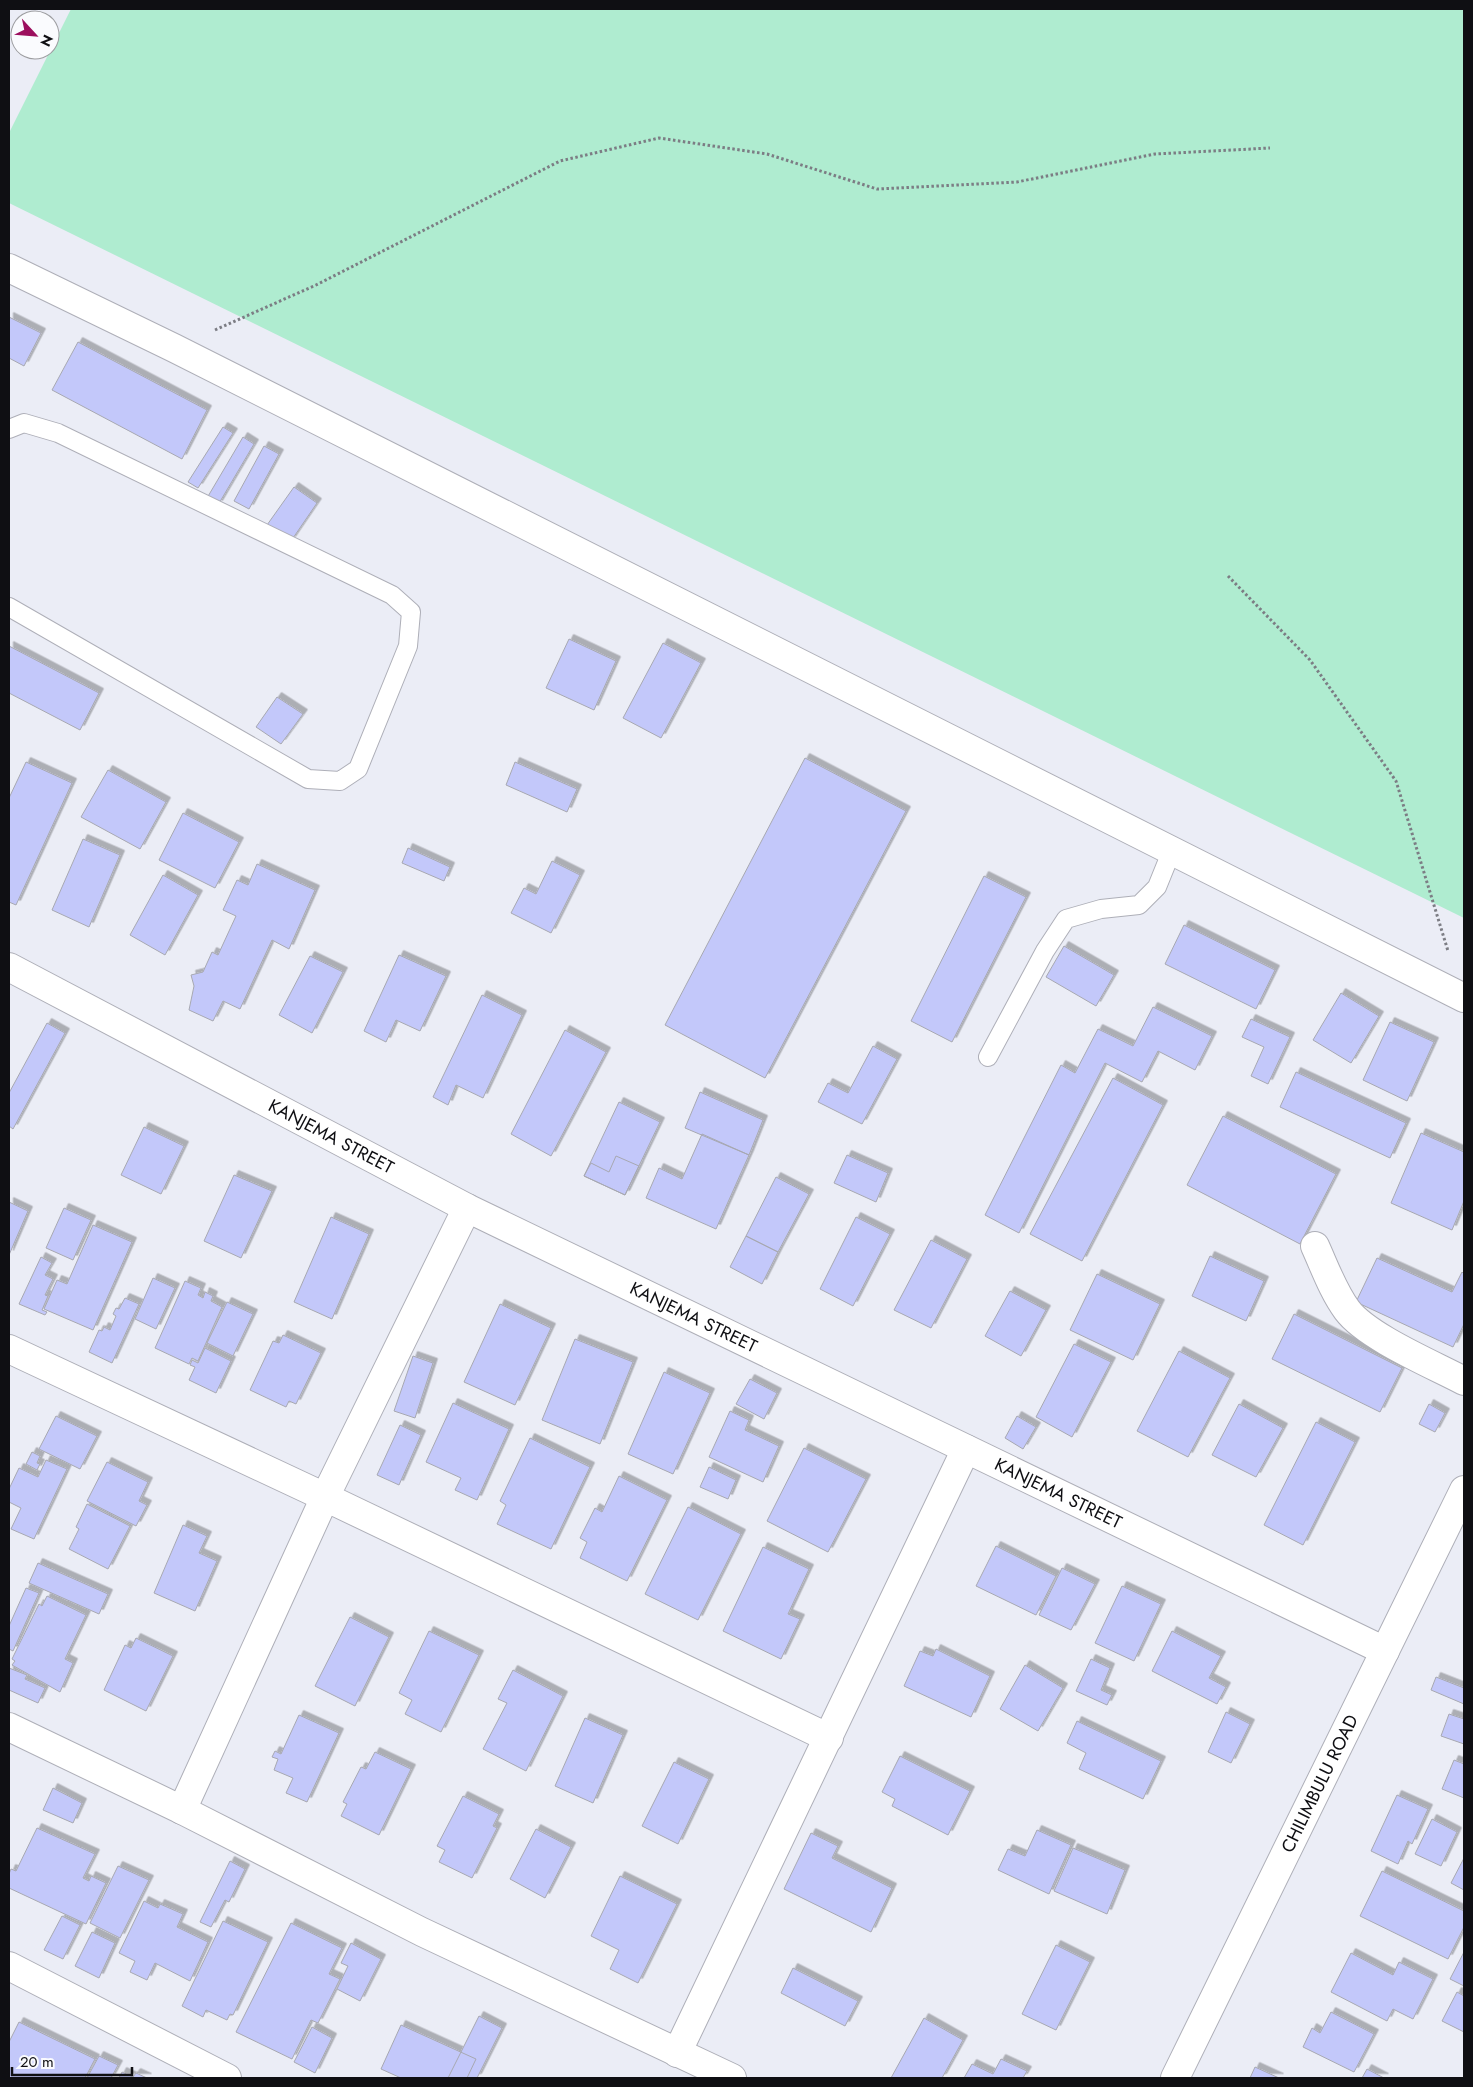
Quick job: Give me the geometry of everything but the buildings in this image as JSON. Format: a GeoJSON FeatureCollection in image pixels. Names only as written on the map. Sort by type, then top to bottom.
{"type":"FeatureCollection","features":[{"type":"Feature","properties":{"kind":"street"},"geometry":{"type":"LineString","coordinates":[[9,268],[174,348],[1463,998]]}},
{"type":"Feature","properties":{"kind":"street","name":"KANJEMA STREET"},"geometry":{"type":"LineString","coordinates":[[9,967],[467,1208],[1385,1651]]}},
{"type":"Feature","properties":{"kind":"street"},"geometry":{"type":"LineString","coordinates":[[182,1810],[325,1496],[467,1208]]}},
{"type":"Feature","properties":{"kind":"street"},"geometry":{"type":"LineString","coordinates":[[1315,1246],[1333,1289],[1349,1312],[1378,1336],[1464,1382]]}},
{"type":"Feature","properties":{"kind":"street"},"geometry":{"type":"LineString","coordinates":[[9,1349],[325,1496],[829,1738]]}},
{"type":"Feature","properties":{"kind":"street"},"geometry":{"type":"LineString","coordinates":[[677,2053],[966,1449]]}},
{"type":"Feature","properties":{"kind":"street","name":"CHILIMBULU ROAD"},"geometry":{"type":"LineString","coordinates":[[1175,2078],[1464,1490]]}},
{"type":"Feature","properties":{"kind":"street"},"geometry":{"type":"LineString","coordinates":[[9,1727],[182,1810],[422,1932],[732,2078]]}},
{"type":"Feature","properties":{"kind":"street"},"geometry":{"type":"LineString","coordinates":[[9,1966],[227,2078]]}},
{"type":"Feature","properties":{"kind":"lane"},"geometry":{"type":"LineString","coordinates":[[9,429],[24,423],[58,433],[392,595],[411,612],[408,646],[358,769],[340,781],[308,779],[9,607]]}},
{"type":"Feature","properties":{"kind":"lane"},"geometry":{"type":"LineString","coordinates":[[988,1058],[1045,951],[1066,919],[1101,909],[1139,905],[1158,887],[1172,850]]}},
{"type":"Feature","properties":{"kind":"path"},"geometry":{"type":"LineString","coordinates":[[174,348],[316,285],[560,161],[659,138],[766,154],[877,189],[1017,182],[1155,154],[1270,148]]}},
{"type":"Feature","properties":{"kind":"path"},"geometry":{"type":"LineString","coordinates":[[1228,576],[1310,660],[1396,781],[1463,998]]}},
{"type":"Feature","properties":{"kind":"green space"},"geometry":{"type":"Polygon","coordinates":[[[71,9],[1464,9],[1464,918],[9,203],[9,133],[46,60],[60,60],[60,31],[71,9]]]}}]}
